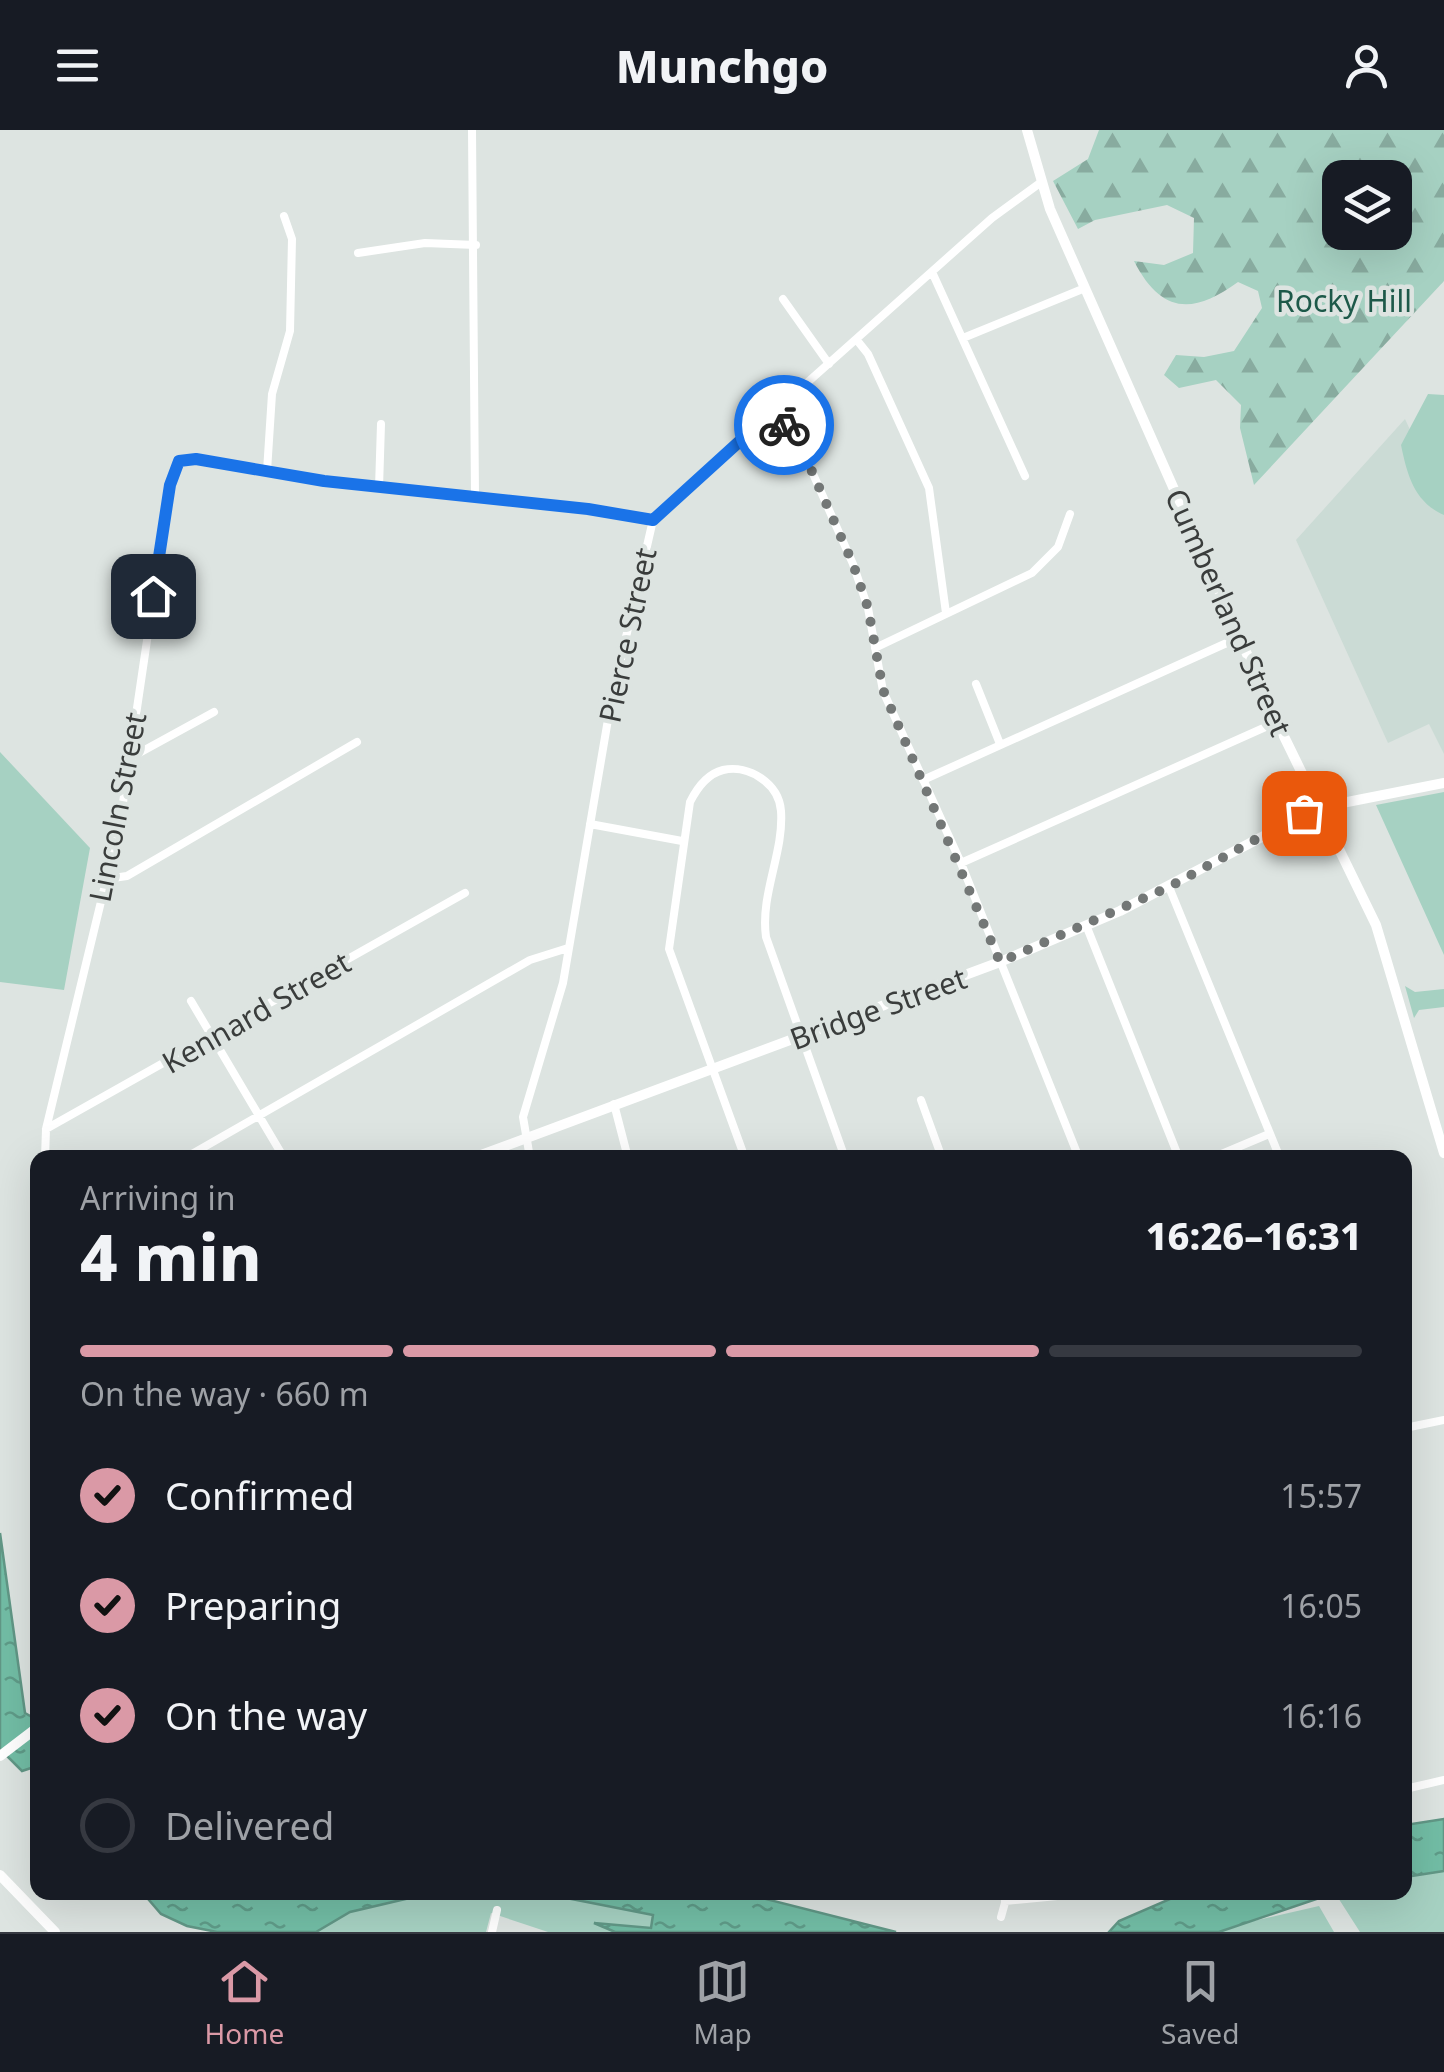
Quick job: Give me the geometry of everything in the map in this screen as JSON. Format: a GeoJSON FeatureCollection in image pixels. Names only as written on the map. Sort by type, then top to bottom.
{"type":"FeatureCollection","features":[{"type":"Feature","properties":{"kind":"main road","name":"Cumberland Street"},"geometry":{"type":"LineString","coordinates":[[1027,130],[1040,183],[1085,288],[1276,722],[1376,925],[1444,1152]]}},
{"type":"Feature","properties":{"kind":"main road","name":"Bridge Street"},"geometry":{"type":"LineString","coordinates":[[492,1150],[1000,962],[1169,887],[1317,808],[1444,783]]}},
{"type":"Feature","properties":{"kind":"main road"},"geometry":{"type":"LineString","coordinates":[[1,1755],[30,1733]]}},
{"type":"Feature","properties":{"kind":"main road"},"geometry":{"type":"LineString","coordinates":[[0,1874],[55,1932]]}},
{"type":"Feature","properties":{"kind":"street"},"geometry":{"type":"LineString","coordinates":[[472,130],[476,245],[475,497]]}},
{"type":"Feature","properties":{"kind":"street","name":"Pierce Street"},"geometry":{"type":"LineString","coordinates":[[524,1136],[525,1108],[547,1045],[611,702],[653,520],[1016,197],[1040,183]]}},
{"type":"Feature","properties":{"kind":"street"},"geometry":{"type":"LineString","coordinates":[[284,216],[292,238],[290,331],[272,394],[267,471],[653,520]]}},
{"type":"Feature","properties":{"kind":"street"},"geometry":{"type":"LineString","coordinates":[[358,253],[425,243],[476,245]]}},
{"type":"Feature","properties":{"kind":"street"},"geometry":{"type":"LineString","coordinates":[[932,272],[1026,476]]}},
{"type":"Feature","properties":{"kind":"street"},"geometry":{"type":"LineString","coordinates":[[964,338],[1085,288]]}},
{"type":"Feature","properties":{"kind":"street"},"geometry":{"type":"LineString","coordinates":[[783,299],[828,364]]}},
{"type":"Feature","properties":{"kind":"street"},"geometry":{"type":"LineString","coordinates":[[856,339],[868,354],[924,473],[934,512],[946,612]]}},
{"type":"Feature","properties":{"kind":"street"},"geometry":{"type":"LineString","coordinates":[[774,410],[800,445],[850,556],[868,608],[883,690],[960,863],[1076,1150]]}},
{"type":"Feature","properties":{"kind":"street"},"geometry":{"type":"LineString","coordinates":[[379,488],[380,424]]}},
{"type":"Feature","properties":{"kind":"street","name":"Lincoln Street"},"geometry":{"type":"LineString","coordinates":[[45,1150],[46,1129],[106,879],[130,758],[174,468],[185,460],[267,471]]}},
{"type":"Feature","properties":{"kind":"street"},"geometry":{"type":"LineString","coordinates":[[875,648],[1039,568],[1058,547],[1070,514]]}},
{"type":"Feature","properties":{"kind":"street"},"geometry":{"type":"LineString","coordinates":[[923,780],[1240,637]]}},
{"type":"Feature","properties":{"kind":"street"},"geometry":{"type":"LineString","coordinates":[[976,684],[1000,744]]}},
{"type":"Feature","properties":{"kind":"street"},"geometry":{"type":"LineString","coordinates":[[130,758],[214,712]]}},
{"type":"Feature","properties":{"kind":"street"},"geometry":{"type":"LineString","coordinates":[[960,863],[1276,722]]}},
{"type":"Feature","properties":{"kind":"street"},"geometry":{"type":"LineString","coordinates":[[106,879],[127,876],[357,742]]}},
{"type":"Feature","properties":{"kind":"street"},"geometry":{"type":"LineString","coordinates":[[742,1150],[669,949],[682,840],[694,793],[716,773],[732,769],[761,778],[779,802],[765,928],[842,1150]]}},
{"type":"Feature","properties":{"kind":"street"},"geometry":{"type":"LineString","coordinates":[[590,824],[682,840]]}},
{"type":"Feature","properties":{"kind":"street"},"geometry":{"type":"LineString","coordinates":[[1169,887],[1233,1034],[1276,1150]]}},
{"type":"Feature","properties":{"kind":"street","name":"Kennard Street"},"geometry":{"type":"LineString","coordinates":[[46,1129],[465,893]]}},
{"type":"Feature","properties":{"kind":"street"},"geometry":{"type":"LineString","coordinates":[[1086,925],[1176,1150]]}},
{"type":"Feature","properties":{"kind":"street"},"geometry":{"type":"LineString","coordinates":[[199,1150],[530,960],[568,948]]}},
{"type":"Feature","properties":{"kind":"street"},"geometry":{"type":"LineString","coordinates":[[191,1001],[279,1150]]}},
{"type":"Feature","properties":{"kind":"street"},"geometry":{"type":"LineString","coordinates":[[922,1100],[939,1150]]}},
{"type":"Feature","properties":{"kind":"street"},"geometry":{"type":"LineString","coordinates":[[614,1104],[626,1150]]}},
{"type":"Feature","properties":{"kind":"street"},"geometry":{"type":"LineString","coordinates":[[1231,1150],[1269,1134]]}},
{"type":"Feature","properties":{"kind":"street"},"geometry":{"type":"LineString","coordinates":[[524,1136],[528,1150]]}},
{"type":"Feature","properties":{"kind":"street"},"geometry":{"type":"LineString","coordinates":[[1412,1427],[1444,1420]]}},
{"type":"Feature","properties":{"kind":"street"},"geometry":{"type":"LineString","coordinates":[[1412,1788],[1444,1780]]}},
{"type":"Feature","properties":{"kind":"street"},"geometry":{"type":"LineString","coordinates":[[1001,1917],[1006,1900]]}},
{"type":"Feature","properties":{"kind":"street"},"geometry":{"type":"LineString","coordinates":[[492,1932],[496,1910]]}},
{"type":"Feature","properties":{"kind":"shaded area"},"geometry":{"type":"Polygon","coordinates":[[[1405,419],[1444,503],[1444,754],[1429,724],[1388,743],[1296,540],[1405,419]]]}},
{"type":"Feature","properties":{"kind":"green space","name":"Rocky Hill"},"geometry":{"type":"Polygon","coordinates":[[[1099,130],[1444,130],[1444,281],[1254,485],[1240,428],[1241,405],[1216,380],[1179,388],[1164,375],[1176,355],[1204,357],[1234,351],[1262,308],[1258,291],[1238,282],[1222,293],[1192,304],[1167,300],[1144,278],[1134,261],[1164,265],[1193,253],[1194,218],[1167,205],[1095,220],[1078,229],[1053,181],[1088,159],[1099,130]]]}},
{"type":"Feature","properties":{"kind":"green space"},"geometry":{"type":"Polygon","coordinates":[[[1428,394],[1444,395],[1444,515],[1419,495],[1401,445],[1428,394]]]}},
{"type":"Feature","properties":{"kind":"green space"},"geometry":{"type":"Polygon","coordinates":[[[0,752],[90,848],[64,990],[0,982],[0,752]]]}},
{"type":"Feature","properties":{"kind":"green space"},"geometry":{"type":"Polygon","coordinates":[[[1444,792],[1444,955],[1376,805],[1444,792]]]}},
{"type":"Feature","properties":{"kind":"green space"},"geometry":{"type":"Polygon","coordinates":[[[1405,986],[1415,992],[1444,989],[1444,1007],[1419,1010],[1414,1018],[1405,986]]]}},
{"type":"Feature","properties":{"kind":"green space"},"geometry":{"type":"Polygon","coordinates":[[[1444,1871],[1444,1932],[1360,1932],[1339,1900],[1412,1900],[1412,1876],[1444,1871]]]}},
{"type":"Feature","properties":{"kind":"green space"},"geometry":{"type":"Polygon","coordinates":[[[399,1900],[578,1900],[653,1914],[652,1928],[598,1925],[615,1932],[548,1932],[491,1913],[486,1932],[316,1932],[350,1912],[399,1900]]]}},
{"type":"Feature","properties":{"kind":"green space"},"geometry":{"type":"Polygon","coordinates":[[[1319,1906],[1334,1932],[1202,1932],[1238,1920],[1253,1921],[1319,1906]]]}},
{"type":"Feature","properties":{"kind":"water"},"geometry":{"type":"Polygon","coordinates":[[[0,1533],[25,1713],[30,1716],[30,1768],[22,1771],[0,1749],[0,1533]]]}},
{"type":"Feature","properties":{"kind":"water"},"geometry":{"type":"Polygon","coordinates":[[[1444,1819],[1444,1871],[1412,1876],[1412,1824],[1444,1819]]]}},
{"type":"Feature","properties":{"kind":"water"},"geometry":{"type":"Polygon","coordinates":[[[150,1900],[401,1900],[350,1912],[316,1932],[217,1932],[187,1926],[161,1914],[150,1900]]]}},
{"type":"Feature","properties":{"kind":"water"},"geometry":{"type":"Polygon","coordinates":[[[577,1900],[770,1900],[896,1932],[615,1932],[594,1923],[651,1928],[653,1915],[577,1900]]]}},
{"type":"Feature","properties":{"kind":"water"},"geometry":{"type":"Polygon","coordinates":[[[1168,1900],[1313,1900],[1219,1932],[1109,1932],[1119,1921],[1168,1900]]]}},
{"type":"Feature","properties":{"kind":"way so far"},"geometry":{"type":"LineString","coordinates":[[784,425],[800,445],[853,564],[872,624],[883,690],[1000,962],[1169,887],[1304,813]]}},
{"type":"Feature","properties":{"kind":"route"},"geometry":{"type":"LineString","coordinates":[[153,596],[170,485],[179,461],[196,459],[324,481],[588,509],[653,520],[774,410],[784,425]]}}]}
